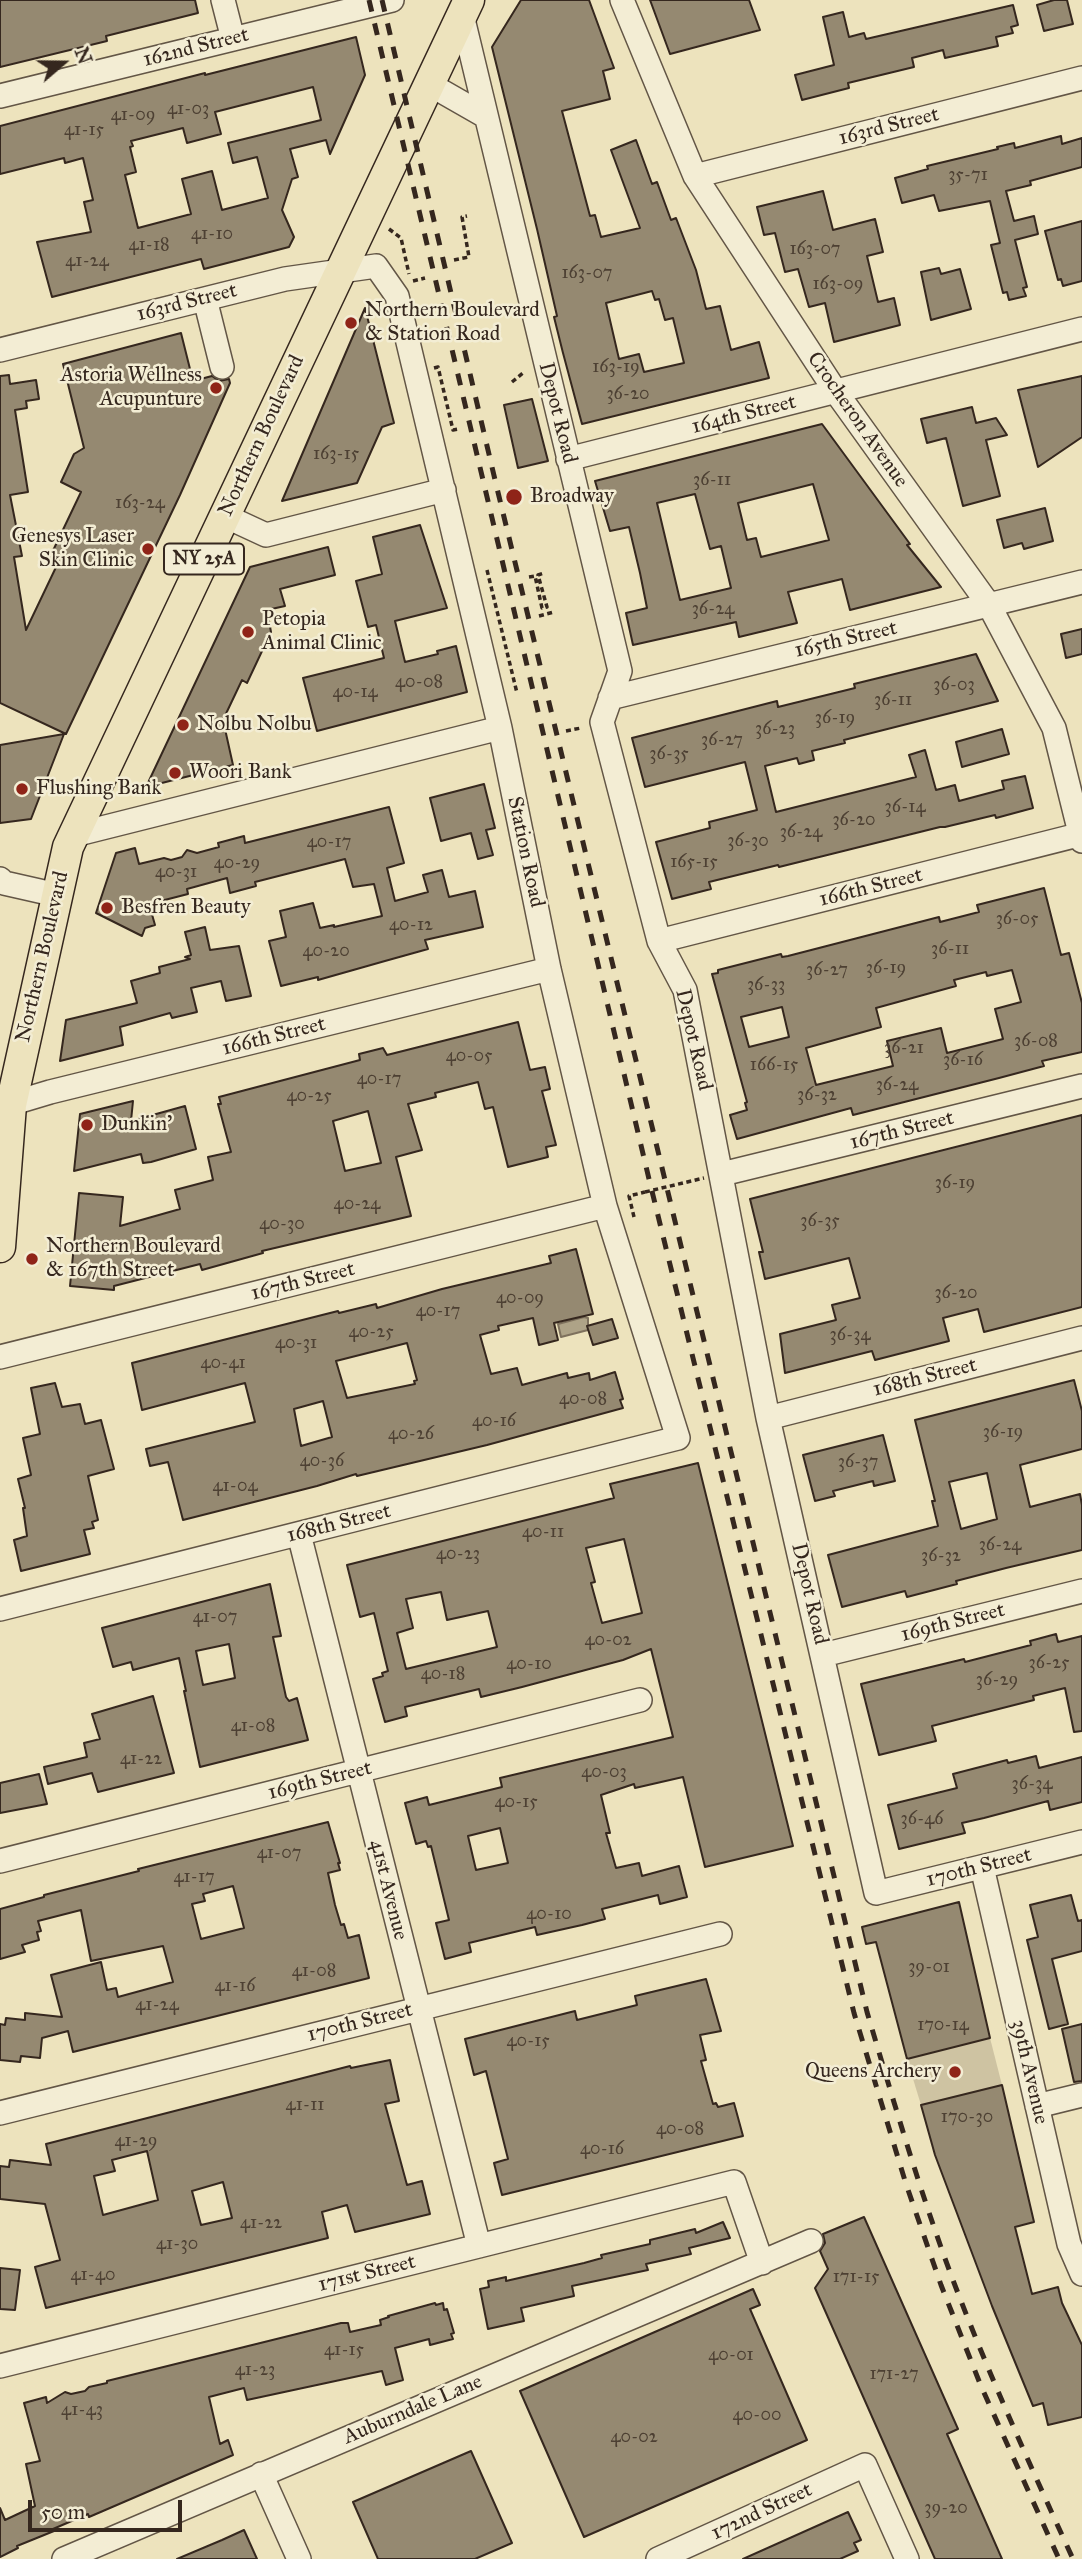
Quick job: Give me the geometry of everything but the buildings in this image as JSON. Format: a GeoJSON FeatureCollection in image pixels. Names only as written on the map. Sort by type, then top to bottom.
{"type":"FeatureCollection","features":[{"type":"Feature","properties":{"kind":"main road","name":"Northern Boulevard"},"geometry":{"type":"LineString","coordinates":[[0,1247],[4,1100],[71,841],[465,7]]}},
{"type":"Feature","properties":{"kind":"street"},"geometry":{"type":"LineString","coordinates":[[223,0],[233,39]]}},
{"type":"Feature","properties":{"kind":"street","name":"162nd Street"},"geometry":{"type":"LineString","coordinates":[[0,96],[392,0]]}},
{"type":"Feature","properties":{"kind":"street","name":"Crocheron Avenue"},"geometry":{"type":"LineString","coordinates":[[622,0],[695,176],[836,392],[989,605],[1054,728],[1081,837]]}},
{"type":"Feature","properties":{"kind":"street","name":"Depot Road"},"geometry":{"type":"LineString","coordinates":[[465,7],[485,116],[620,671],[602,722],[660,941],[685,990],[713,1176],[876,1892]]}},
{"type":"Feature","properties":{"kind":"street","name":"163rd Street"},"geometry":{"type":"LineString","coordinates":[[695,176],[1082,78]]}},
{"type":"Feature","properties":{"kind":"street"},"geometry":{"type":"LineString","coordinates":[[429,85],[485,116]]}},
{"type":"Feature","properties":{"kind":"street","name":"163rd Street"},"geometry":{"type":"LineString","coordinates":[[0,350],[285,279],[376,266]]}},
{"type":"Feature","properties":{"kind":"street","name":"Station Road"},"geometry":{"type":"LineString","coordinates":[[376,266],[397,296],[500,728],[549,969],[605,1206],[678,1438]]}},
{"type":"Feature","properties":{"kind":"street"},"geometry":{"type":"LineString","coordinates":[[205,299],[222,367]]}},
{"type":"Feature","properties":{"kind":"street","name":"164th Street"},"geometry":{"type":"LineString","coordinates":[[568,459],[1082,330]]}},
{"type":"Feature","properties":{"kind":"street"},"geometry":{"type":"LineString","coordinates":[[225,516],[266,535],[444,491]]}},
{"type":"Feature","properties":{"kind":"street","name":"165th Street"},"geometry":{"type":"LineString","coordinates":[[610,698],[1082,582]]}},
{"type":"Feature","properties":{"kind":"street"},"geometry":{"type":"LineString","coordinates":[[71,841],[500,728]]}},
{"type":"Feature","properties":{"kind":"street","name":"166th Street"},"geometry":{"type":"LineString","coordinates":[[660,941],[1081,837]]}},
{"type":"Feature","properties":{"kind":"street"},"geometry":{"type":"LineString","coordinates":[[0,879],[4,883],[57,895]]}},
{"type":"Feature","properties":{"kind":"street","name":"166th Street"},"geometry":{"type":"LineString","coordinates":[[4,1100],[50,1092],[549,969]]}},
{"type":"Feature","properties":{"kind":"street","name":"167th Street"},"geometry":{"type":"LineString","coordinates":[[713,1176],[1082,1086]]}},
{"type":"Feature","properties":{"kind":"street","name":"167th Street"},"geometry":{"type":"LineString","coordinates":[[0,1357],[605,1206]]}},
{"type":"Feature","properties":{"kind":"street","name":"168th Street"},"geometry":{"type":"LineString","coordinates":[[768,1418],[1082,1338]]}},
{"type":"Feature","properties":{"kind":"street","name":"168th Street"},"geometry":{"type":"LineString","coordinates":[[0,1609],[678,1438]]}},
{"type":"Feature","properties":{"kind":"street","name":"41st Avenue"},"geometry":{"type":"LineString","coordinates":[[299,1535],[478,2246]]}},
{"type":"Feature","properties":{"kind":"street","name":"169th Street"},"geometry":{"type":"LineString","coordinates":[[823,1655],[1082,1591]]}},
{"type":"Feature","properties":{"kind":"street","name":"169th Street"},"geometry":{"type":"LineString","coordinates":[[0,1861],[640,1700]]}},
{"type":"Feature","properties":{"kind":"street","name":"170th Street"},"geometry":{"type":"LineString","coordinates":[[876,1892],[1082,1842]]}},
{"type":"Feature","properties":{"kind":"street","name":"39th Avenue"},"geometry":{"type":"LineString","coordinates":[[982,1867],[1069,2244],[1082,2274]]}},
{"type":"Feature","properties":{"kind":"street","name":"170th Street"},"geometry":{"type":"LineString","coordinates":[[0,2113],[720,1934]]}},
{"type":"Feature","properties":{"kind":"street"},"geometry":{"type":"LineString","coordinates":[[1037,2106],[1082,2095]]}},
{"type":"Feature","properties":{"kind":"street","name":"171st Street"},"geometry":{"type":"LineString","coordinates":[[0,2366],[734,2182],[762,2263]]}},
{"type":"Feature","properties":{"kind":"street","name":"Auburndale Lane"},"geometry":{"type":"LineString","coordinates":[[64,2559],[811,2241]]}},
{"type":"Feature","properties":{"kind":"street","name":"172nd Street"},"geometry":{"type":"LineString","coordinates":[[664,2558],[865,2465],[907,2559]]}},
{"type":"Feature","properties":{"kind":"street"},"geometry":{"type":"LineString","coordinates":[[261,2474],[299,2559]]}},
{"type":"Feature","properties":{"kind":"path"},"geometry":{"type":"LineString","coordinates":[[454,260],[469,257],[462,218],[467,216]]}},
{"type":"Feature","properties":{"kind":"path"},"geometry":{"type":"LineString","coordinates":[[388,229],[401,238],[410,281],[425,278]]}},
{"type":"Feature","properties":{"kind":"path"},"geometry":{"type":"LineString","coordinates":[[512,382],[523,373]]}},
{"type":"Feature","properties":{"kind":"path"},"geometry":{"type":"LineString","coordinates":[[529,577],[535,576],[542,608],[547,607],[538,575],[544,573]]}},
{"type":"Feature","properties":{"kind":"path"},"geometry":{"type":"LineString","coordinates":[[539,616],[554,612]]}},
{"type":"Feature","properties":{"kind":"path"},"geometry":{"type":"LineString","coordinates":[[566,732],[590,726]]}},
{"type":"Feature","properties":{"kind":"path"},"geometry":{"type":"LineString","coordinates":[[634,1217],[629,1196],[713,1176]]}},
{"type":"Feature","properties":{"kind":"shaded area"},"geometry":{"type":"Polygon","coordinates":[[[588,1318],[588,1330],[561,1337],[558,1324],[588,1318]]]}},
{"type":"Feature","properties":{"kind":"shaded area","name":"Queens Archery"},"geometry":{"type":"Polygon","coordinates":[[[990,2038],[1002,2085],[921,2105],[907,2059],[990,2038]]]}},
{"type":"Feature","properties":{"kind":"railway"},"geometry":{"type":"LineString","coordinates":[[369,0],[649,1179],[854,2013],[906,2184],[941,2285],[981,2386],[1059,2559]]}},
{"type":"Feature","properties":{"kind":"railway"},"geometry":{"type":"LineString","coordinates":[[382,0],[496,484],[867,2012],[911,2157],[948,2265],[1001,2398],[1073,2559]]}},
{"type":"Feature","properties":{"kind":"place","name":"Northern Boulevard & Station Road"},"geometry":{"type":"Point","coordinates":[351,323]}},
{"type":"Feature","properties":{"kind":"place","name":"Astoria Wellness Acupunture"},"geometry":{"type":"Point","coordinates":[216,388]}},
{"type":"Feature","properties":{"kind":"place","name":"Broadway"},"geometry":{"type":"Point","coordinates":[514,497]}},
{"type":"Feature","properties":{"kind":"place","name":"Genesys Laser Skin Clinic"},"geometry":{"type":"Point","coordinates":[148,549]}},
{"type":"Feature","properties":{"kind":"place","name":"Petopia Animal Clinic"},"geometry":{"type":"Point","coordinates":[248,632]}},
{"type":"Feature","properties":{"kind":"place","name":"Nolbu Nolbu"},"geometry":{"type":"Point","coordinates":[183,725]}},
{"type":"Feature","properties":{"kind":"place","name":"Woori Bank"},"geometry":{"type":"Point","coordinates":[175,773]}},
{"type":"Feature","properties":{"kind":"place","name":"Flushing Bank"},"geometry":{"type":"Point","coordinates":[22,789]}},
{"type":"Feature","properties":{"kind":"place","name":"Besfren Beauty"},"geometry":{"type":"Point","coordinates":[107,908]}},
{"type":"Feature","properties":{"kind":"place","name":"Dunkin'"},"geometry":{"type":"Point","coordinates":[87,1125]}},
{"type":"Feature","properties":{"kind":"place","name":"Northern Boulevard & 167th Street"},"geometry":{"type":"Point","coordinates":[32,1259]}},
{"type":"Feature","properties":{"kind":"place","name":"Queens Archery"},"geometry":{"type":"Point","coordinates":[955,2072]}}]}
